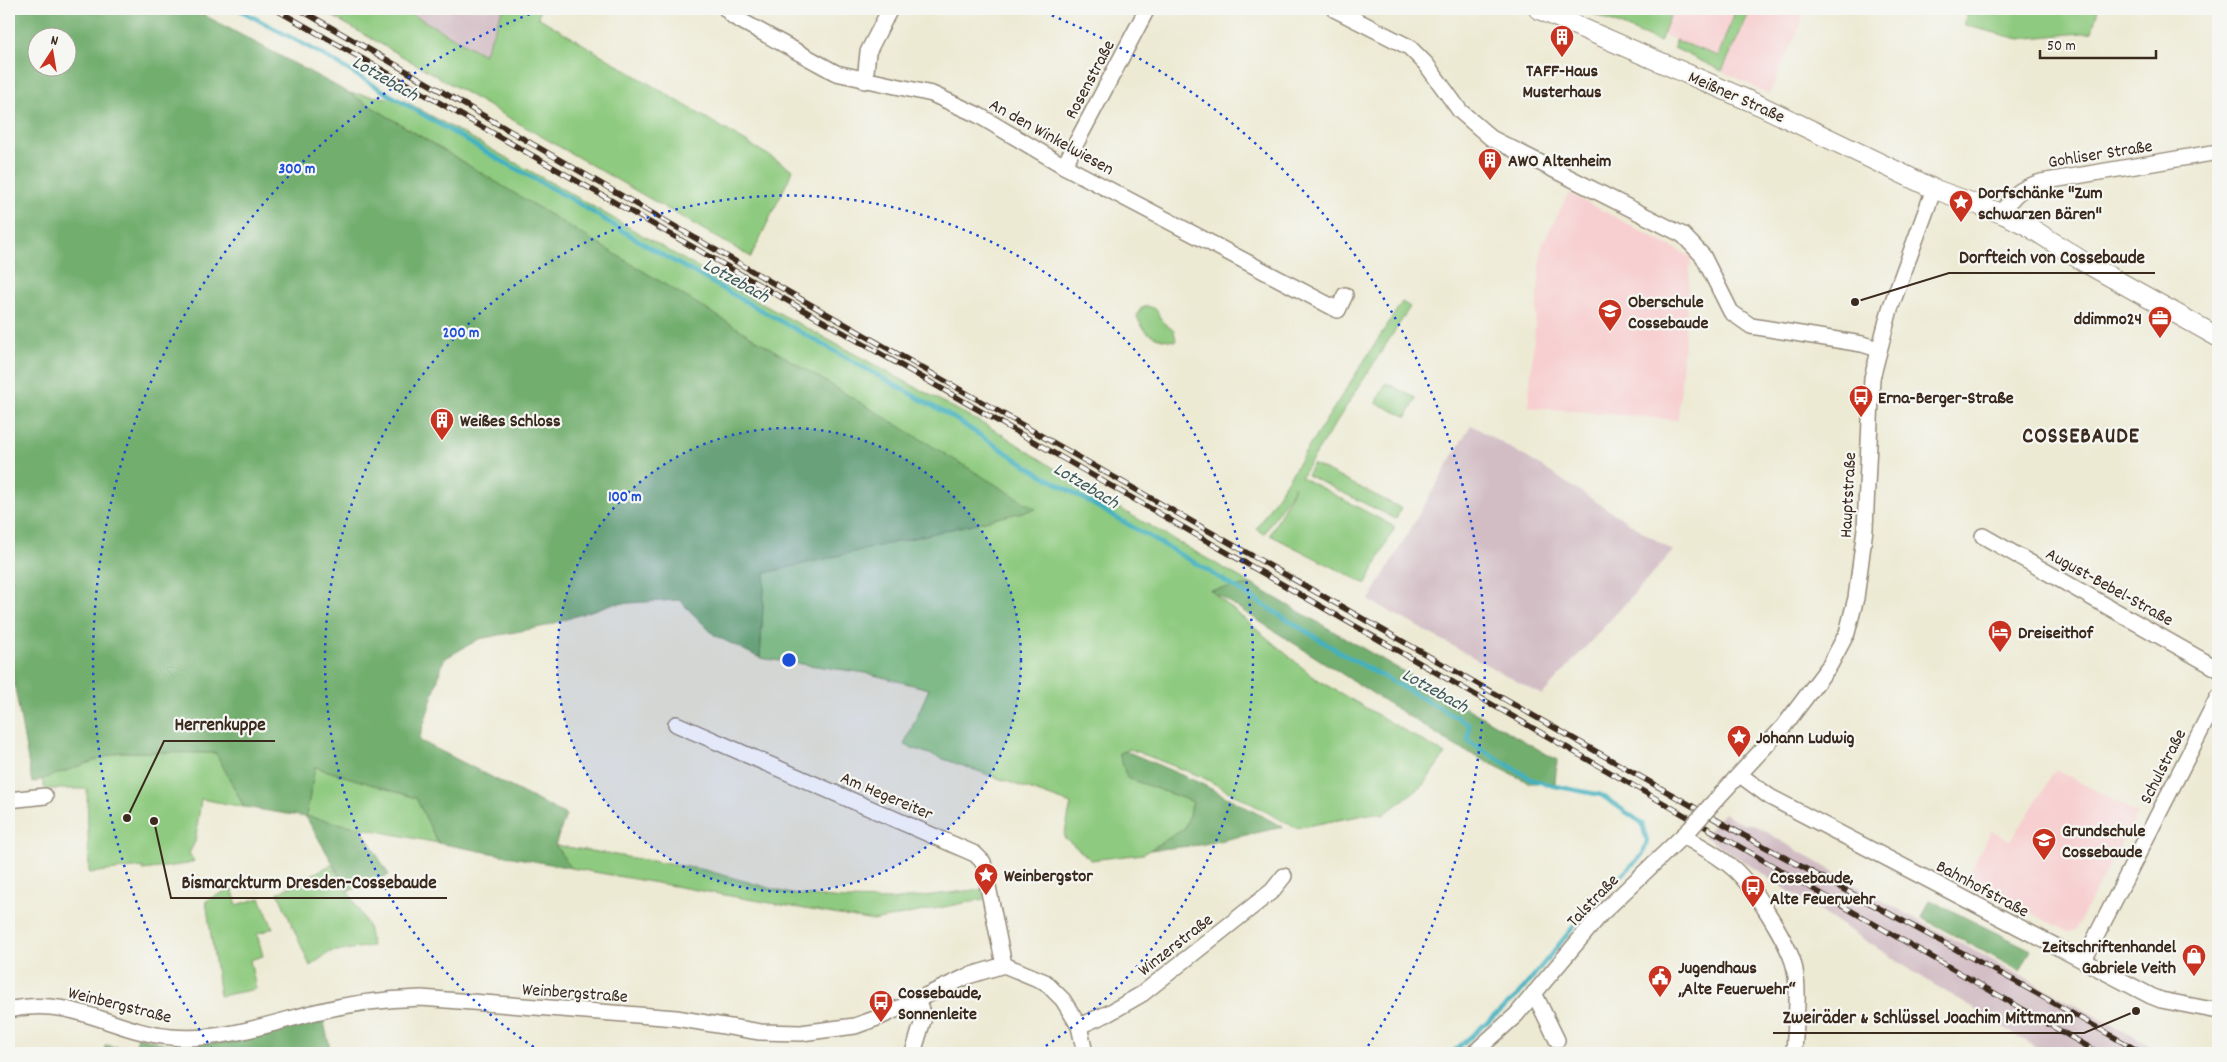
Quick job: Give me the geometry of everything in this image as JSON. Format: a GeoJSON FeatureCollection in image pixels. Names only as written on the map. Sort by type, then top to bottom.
{"type":"FeatureCollection","features":[{"type":"Feature","properties":{"kind":"main road","name":"Meißner Straße"},"geometry":{"type":"LineString","coordinates":[[1538,9],[1759,105],[1934,189],[2026,224],[2084,262],[2218,337]]}},
{"type":"Feature","properties":{"kind":"street","name":"An den Winkelwiesen"},"geometry":{"type":"LineString","coordinates":[[726,9],[734,17],[836,74],[932,94],[978,115],[1064,166],[1338,310],[1345,295]]}},
{"type":"Feature","properties":{"kind":"street"},"geometry":{"type":"LineString","coordinates":[[865,80],[868,52],[890,9]]}},
{"type":"Feature","properties":{"kind":"street","name":"Rosenstraße"},"geometry":{"type":"LineString","coordinates":[[1064,166],[1147,9]]}},
{"type":"Feature","properties":{"kind":"street"},"geometry":{"type":"LineString","coordinates":[[1334,9],[1409,47],[1426,64],[1460,111],[1491,138],[1683,235],[1703,256],[1731,312],[1751,326],[1862,344],[1878,349]]}},
{"type":"Feature","properties":{"kind":"street","name":"Gohliser Straße"},"geometry":{"type":"LineString","coordinates":[[2003,214],[2014,194],[2026,186],[2218,152]]}},
{"type":"Feature","properties":{"kind":"street","name":"Hauptstraße"},"geometry":{"type":"LineString","coordinates":[[1740,775],[1784,726],[1830,665],[1847,632],[1856,598],[1865,529],[1872,378],[1878,349],[1890,309],[1934,189]]}},
{"type":"Feature","properties":{"kind":"street","name":"August-Bebel-Straße"},"geometry":{"type":"LineString","coordinates":[[1983,536],[2218,669]]}},
{"type":"Feature","properties":{"kind":"street","name":"Schulstraße"},"geometry":{"type":"LineString","coordinates":[[2084,960],[2218,697]]}},
{"type":"Feature","properties":{"kind":"street","name":"Am Hegereiter"},"geometry":{"type":"LineString","coordinates":[[676,724],[975,854],[983,862],[1004,965]]}},
{"type":"Feature","properties":{"kind":"street","name":"Talstraße"},"geometry":{"type":"LineString","coordinates":[[1474,1053],[1516,1015],[1601,914],[1687,832],[1710,805],[1740,775]]}},
{"type":"Feature","properties":{"kind":"street","name":"Bahnhofstraße"},"geometry":{"type":"LineString","coordinates":[[1740,775],[1770,797],[2160,1000],[2218,1011]]}},
{"type":"Feature","properties":{"kind":"street"},"geometry":{"type":"LineString","coordinates":[[9,800],[45,796]]}},
{"type":"Feature","properties":{"kind":"street"},"geometry":{"type":"LineString","coordinates":[[1687,832],[1735,870],[1750,887],[1785,944],[1793,963],[1796,982],[1794,1053]]}},
{"type":"Feature","properties":{"kind":"street","name":"Winzerstraße"},"geometry":{"type":"LineString","coordinates":[[1079,1026],[1109,1013],[1142,994],[1272,892],[1284,876]]}},
{"type":"Feature","properties":{"kind":"street"},"geometry":{"type":"LineString","coordinates":[[1004,965],[1045,982],[1064,1000],[1079,1026],[1086,1053]]}},
{"type":"Feature","properties":{"kind":"street","name":"Weinbergstraße"},"geometry":{"type":"LineString","coordinates":[[9,1010],[23,1007],[54,1007],[85,1012],[146,1032],[169,1037],[191,1038],[216,1036],[251,1029],[353,1003],[421,998],[676,1018],[780,1034],[828,1031],[854,1026],[968,976],[1004,965]]}},
{"type":"Feature","properties":{"kind":"street"},"geometry":{"type":"LineString","coordinates":[[1534,993],[1557,1040]]}},
{"type":"Feature","properties":{"kind":"street"},"geometry":{"type":"LineString","coordinates":[[913,1053],[924,1017],[917,1000]]}},
{"type":"Feature","properties":{"kind":"shaded area"},"geometry":{"type":"Polygon","coordinates":[[[403,9],[503,9],[484,55],[403,9]]]}},
{"type":"Feature","properties":{"kind":"shaded area"},"geometry":{"type":"Polygon","coordinates":[[[1673,9],[1736,9],[1718,56],[1663,35],[1673,9]]]}},
{"type":"Feature","properties":{"kind":"shaded area"},"geometry":{"type":"Polygon","coordinates":[[[1751,9],[1805,9],[1799,28],[1769,94],[1722,71],[1751,9]]]}},
{"type":"Feature","properties":{"kind":"shaded area","name":"Oberschule Cossebaude"},"geometry":{"type":"Polygon","coordinates":[[[1569,193],[1691,257],[1678,420],[1528,407],[1542,245],[1569,193]]]}},
{"type":"Feature","properties":{"kind":"shaded area"},"geometry":{"type":"Polygon","coordinates":[[[1471,425],[1531,460],[1673,551],[1542,695],[1369,600],[1471,425]]]}},
{"type":"Feature","properties":{"kind":"shaded area","name":"Grundschule Cossebaude"},"geometry":{"type":"Polygon","coordinates":[[[2056,769],[2137,813],[2075,930],[2068,932],[1966,880],[1991,831],[2011,841],[2056,769]]]}},
{"type":"Feature","properties":{"kind":"shaded area"},"geometry":{"type":"Polygon","coordinates":[[[1724,813],[1743,824],[1753,824],[1881,900],[2164,1053],[2045,1053],[1914,972],[1704,836],[1724,813]]]}},
{"type":"Feature","properties":{"kind":"green space"},"geometry":{"type":"Polygon","coordinates":[[[9,9],[193,9],[349,93],[1036,509],[765,573],[760,658],[714,635],[679,600],[612,604],[546,626],[479,639],[444,659],[419,740],[566,815],[555,845],[571,868],[438,843],[416,798],[315,767],[306,816],[361,828],[389,875],[349,891],[306,817],[244,807],[216,753],[119,752],[32,783],[9,654],[9,9]]]}},
{"type":"Feature","properties":{"kind":"green space"},"geometry":{"type":"Polygon","coordinates":[[[320,9],[403,9],[484,55],[503,9],[540,9],[538,17],[793,170],[751,257],[320,9]]]}},
{"type":"Feature","properties":{"kind":"green space"},"geometry":{"type":"Polygon","coordinates":[[[1582,9],[1673,9],[1660,42],[1582,9]]]}},
{"type":"Feature","properties":{"kind":"green space"},"geometry":{"type":"Polygon","coordinates":[[[1736,9],[1751,9],[1722,71],[1674,48],[1675,40],[1718,56],[1736,9]]]}},
{"type":"Feature","properties":{"kind":"green space"},"geometry":{"type":"Polygon","coordinates":[[[1968,9],[2098,9],[2092,32],[2019,39],[1964,25],[1968,9]]]}},
{"type":"Feature","properties":{"kind":"green space"},"geometry":{"type":"Polygon","coordinates":[[[349,93],[403,100],[575,196],[733,288],[1000,433],[1084,488],[1253,585],[1211,591],[1316,679],[1445,754],[1423,785],[1383,815],[1375,813],[1296,828],[1202,777],[1130,749],[1119,753],[1127,778],[1193,802],[1185,828],[1143,854],[1091,860],[1064,837],[1071,804],[904,745],[929,689],[866,673],[760,658],[765,573],[1035,509],[349,93]]]}},
{"type":"Feature","properties":{"kind":"green space"},"geometry":{"type":"Polygon","coordinates":[[[1402,302],[1410,307],[1301,477],[1395,527],[1366,584],[1270,535],[1295,486],[1264,534],[1256,529],[1402,302]]]}},
{"type":"Feature","properties":{"kind":"green space"},"geometry":{"type":"Polygon","coordinates":[[[1147,306],[1157,311],[1163,322],[1173,331],[1176,341],[1157,337],[1143,328],[1137,316],[1140,309],[1147,306]]]}},
{"type":"Feature","properties":{"kind":"green space"},"geometry":{"type":"Polygon","coordinates":[[[1386,383],[1416,398],[1407,417],[1376,403],[1386,383]]]}},
{"type":"Feature","properties":{"kind":"green space"},"geometry":{"type":"Polygon","coordinates":[[[1313,464],[1401,508],[1396,519],[1307,475],[1313,464]]]}},
{"type":"Feature","properties":{"kind":"green space"},"geometry":{"type":"Polygon","coordinates":[[[1253,585],[1557,760],[1555,783],[1530,783],[1457,747],[1210,590],[1253,585]]]}},
{"type":"Feature","properties":{"kind":"green space"},"geometry":{"type":"Polygon","coordinates":[[[1126,751],[1200,783],[1283,827],[1200,845],[1150,850],[1185,828],[1193,802],[1127,778],[1119,753],[1126,751]]]}},
{"type":"Feature","properties":{"kind":"green space"},"geometry":{"type":"Polygon","coordinates":[[[119,752],[216,753],[244,807],[201,799],[195,842],[189,853],[194,861],[188,864],[143,870],[143,867],[89,873],[87,789],[45,789],[42,779],[119,752]]]}},
{"type":"Feature","properties":{"kind":"green space"},"geometry":{"type":"Polygon","coordinates":[[[315,767],[416,798],[438,843],[306,817],[315,767]]]}},
{"type":"Feature","properties":{"kind":"green space"},"geometry":{"type":"Polygon","coordinates":[[[555,845],[705,870],[791,894],[843,899],[891,900],[982,889],[984,899],[873,921],[571,868],[555,845]]]}},
{"type":"Feature","properties":{"kind":"green space"},"geometry":{"type":"Polygon","coordinates":[[[332,864],[368,926],[372,946],[330,952],[310,966],[278,893],[332,864]]]}},
{"type":"Feature","properties":{"kind":"green space"},"geometry":{"type":"Polygon","coordinates":[[[232,888],[237,905],[260,898],[273,928],[257,934],[263,956],[250,960],[256,989],[220,996],[206,901],[232,888]]]}},
{"type":"Feature","properties":{"kind":"green space"},"geometry":{"type":"Polygon","coordinates":[[[1930,900],[2031,950],[2020,971],[1922,918],[1930,900]]]}},
{"type":"Feature","properties":{"kind":"green space"},"geometry":{"type":"Polygon","coordinates":[[[323,1018],[331,1053],[104,1053],[105,1045],[134,1050],[138,1037],[170,1045],[217,1043],[323,1018]]]}},
{"type":"Feature","properties":{"kind":"waterway","name":"Lotzebach"},"geometry":{"type":"LineString","coordinates":[[238,9],[318,52],[491,155],[573,200],[652,249],[952,417],[1030,468],[1202,567],[1346,656],[1469,724],[1468,741],[1533,780],[1601,795],[1642,823],[1647,841],[1643,854],[1588,909],[1518,995],[1452,1053]]}},
{"type":"Feature","properties":{"kind":"railway"},"geometry":{"type":"LineString","coordinates":[[275,9],[930,382],[2099,1053]]}},
{"type":"Feature","properties":{"kind":"railway"},"geometry":{"type":"LineString","coordinates":[[299,9],[778,286],[1743,835],[2013,980],[2142,1053]]}},
{"type":"Feature","properties":{"kind":"place","name":"TAFF-Haus Musterhaus"},"geometry":{"type":"Point","coordinates":[1562,58]}},
{"type":"Feature","properties":{"kind":"place","name":"AWO Altenheim"},"geometry":{"type":"Point","coordinates":[1490,181]}},
{"type":"Feature","properties":{"kind":"place","name":"Dorfschänke \"Zum schwarzen Bären\""},"geometry":{"type":"Point","coordinates":[1961,223]}},
{"type":"Feature","properties":{"kind":"place","name":"Dorfteich von Cossebaude"},"geometry":{"type":"Point","coordinates":[1855,302]}},
{"type":"Feature","properties":{"kind":"place","name":"Oberschule Cossebaude"},"geometry":{"type":"Point","coordinates":[1610,332]}},
{"type":"Feature","properties":{"kind":"place","name":"ddimmo24"},"geometry":{"type":"Point","coordinates":[2160,339]}},
{"type":"Feature","properties":{"kind":"place","name":"Erna-Berger-Straße"},"geometry":{"type":"Point","coordinates":[1861,418]}},
{"type":"Feature","properties":{"kind":"place","name":"Weißes Schloss"},"geometry":{"type":"Point","coordinates":[442,441]}},
{"type":"Feature","properties":{"kind":"place","name":"Dreiseithof"},"geometry":{"type":"Point","coordinates":[2000,653]}},
{"type":"Feature","properties":{"kind":"place","name":"Johann Ludwig"},"geometry":{"type":"Point","coordinates":[1739,758]}},
{"type":"Feature","properties":{"kind":"place","name":"Herrenkuppe"},"geometry":{"type":"Point","coordinates":[127,818]}},
{"type":"Feature","properties":{"kind":"place","name":"Bismarckturm Dresden-Cossebaude"},"geometry":{"type":"Point","coordinates":[154,821]}},
{"type":"Feature","properties":{"kind":"place","name":"Grundschule Cossebaude"},"geometry":{"type":"Point","coordinates":[2044,861]}},
{"type":"Feature","properties":{"kind":"place","name":"Weinbergstor"},"geometry":{"type":"Point","coordinates":[986,896]}},
{"type":"Feature","properties":{"kind":"place","name":"Cossebaude, Alte Feuerwehr"},"geometry":{"type":"Point","coordinates":[1753,908]}},
{"type":"Feature","properties":{"kind":"place","name":"Zeitschriftenhandel Gabriele Veith"},"geometry":{"type":"Point","coordinates":[2194,977]}},
{"type":"Feature","properties":{"kind":"place","name":"Jugendhaus „Alte Feuerwehr“"},"geometry":{"type":"Point","coordinates":[1660,998]}},
{"type":"Feature","properties":{"kind":"place","name":"Zweiräder & Schlüssel Joachim Mittmann"},"geometry":{"type":"Point","coordinates":[2136,1011]}},
{"type":"Feature","properties":{"kind":"place","name":"Cossebaude, Sonnenleite"},"geometry":{"type":"Point","coordinates":[881,1023]}},
{"type":"Feature","properties":{"kind":"district","name":"COSSEBAUDE"},"geometry":{"type":"Point","coordinates":[2081,434]}}]}
